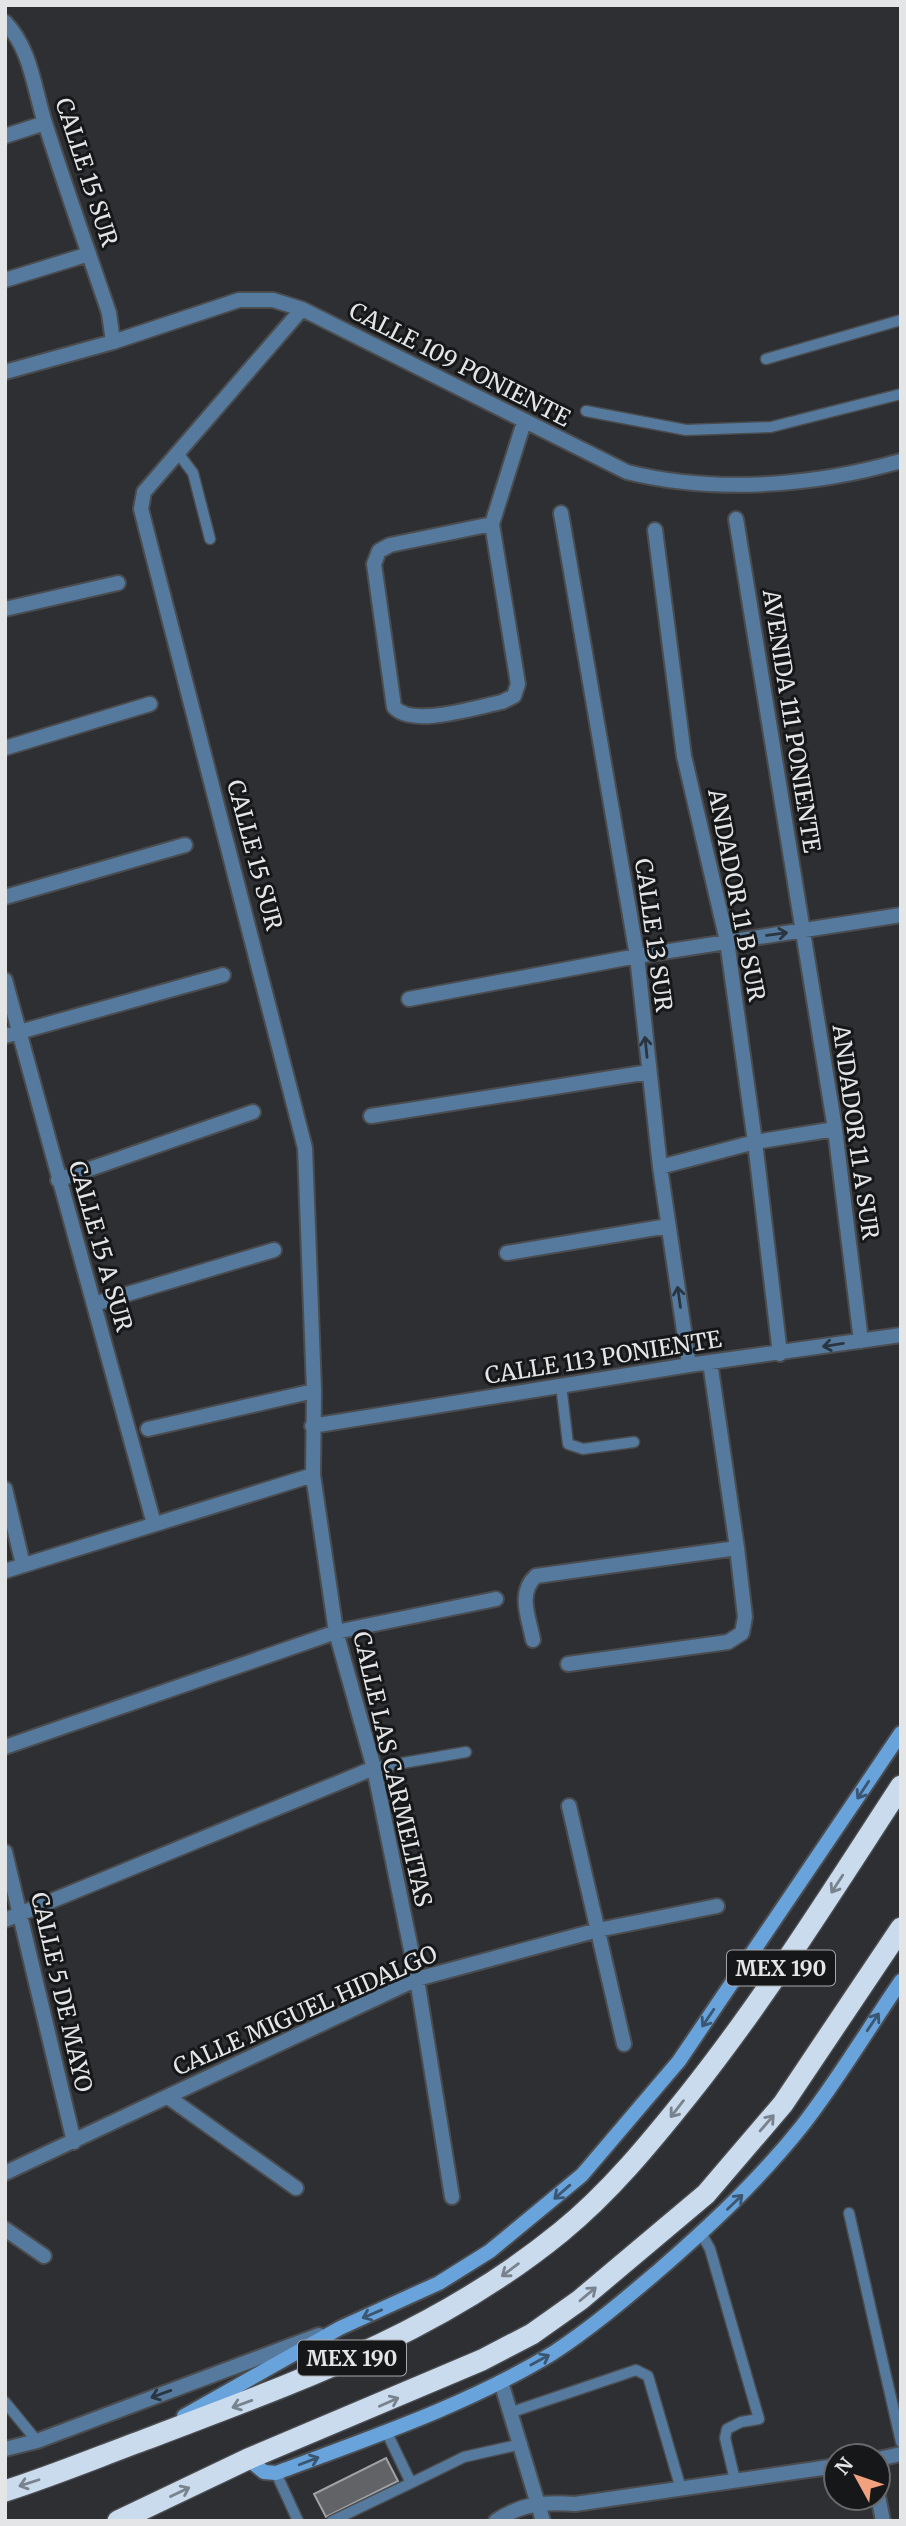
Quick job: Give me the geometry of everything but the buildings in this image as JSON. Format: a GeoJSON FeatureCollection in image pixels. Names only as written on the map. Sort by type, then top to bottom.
{"type":"FeatureCollection","features":[{"type":"Feature","properties":{"kind":"highway","name":"MEX 190"},"geometry":{"type":"LineString","coordinates":[[5,2491],[269,2395],[383,2345],[493,2283],[562,2232],[609,2188],[651,2142],[733,2038],[901,1786]]}},
{"type":"Feature","properties":{"kind":"highway","name":"MEX 190"},"geometry":{"type":"LineString","coordinates":[[118,2521],[141,2516],[248,2459],[364,2413],[482,2360],[533,2334],[580,2300],[706,2194],[783,2104],[901,1928]]}},
{"type":"Feature","properties":{"kind":"street","name":"CALLE 15 SUR"},"geometry":{"type":"LineString","coordinates":[[5,22],[20,41],[110,313],[113,342]]}},
{"type":"Feature","properties":{"kind":"street"},"geometry":{"type":"LineString","coordinates":[[5,136],[45,123]]}},
{"type":"Feature","properties":{"kind":"street"},"geometry":{"type":"LineString","coordinates":[[5,280],[89,254]]}},
{"type":"Feature","properties":{"kind":"street","name":"CALLE 109 PONIENTE"},"geometry":{"type":"LineString","coordinates":[[5,372],[113,342],[239,300],[273,299],[302,309],[627,472],[671,483],[786,482],[860,472],[901,461]]}},
{"type":"Feature","properties":{"kind":"street","name":"CALLE 15 SUR"},"geometry":{"type":"LineString","coordinates":[[302,309],[144,492],[141,509],[305,1148],[314,1391],[313,1475]]}},
{"type":"Feature","properties":{"kind":"street"},"geometry":{"type":"LineString","coordinates":[[492,524],[390,545],[379,551],[374,564],[394,707],[400,715],[416,718],[502,702],[513,696],[518,684],[492,524],[524,422]]}},
{"type":"Feature","properties":{"kind":"street","name":"CALLE 13 SUR"},"geometry":{"type":"LineString","coordinates":[[561,513],[637,956],[660,1167],[688,1365]]}},
{"type":"Feature","properties":{"kind":"street","name":"AVENIDA 111 PONIENTE"},"geometry":{"type":"LineString","coordinates":[[736,519],[803,930]]}},
{"type":"Feature","properties":{"kind":"street","name":"ANDADOR 11 B SUR"},"geometry":{"type":"LineString","coordinates":[[655,530],[684,756],[727,941],[755,1142],[780,1354]]}},
{"type":"Feature","properties":{"kind":"street"},"geometry":{"type":"LineString","coordinates":[[5,609],[118,583]]}},
{"type":"Feature","properties":{"kind":"street"},"geometry":{"type":"LineString","coordinates":[[5,747],[150,704]]}},
{"type":"Feature","properties":{"kind":"street"},"geometry":{"type":"LineString","coordinates":[[5,897],[186,845]]}},
{"type":"Feature","properties":{"kind":"street"},"geometry":{"type":"LineString","coordinates":[[409,999],[637,956],[901,915]]}},
{"type":"Feature","properties":{"kind":"street","name":"ANDADOR 11 A SUR"},"geometry":{"type":"LineString","coordinates":[[803,930],[835,1129],[862,1341]]}},
{"type":"Feature","properties":{"kind":"street"},"geometry":{"type":"LineString","coordinates":[[12,1035],[223,975]]}},
{"type":"Feature","properties":{"kind":"street","name":"CALLE 15 A SUR"},"geometry":{"type":"LineString","coordinates":[[5,980],[12,1035],[58,1180],[154,1524]]}},
{"type":"Feature","properties":{"kind":"street"},"geometry":{"type":"LineString","coordinates":[[371,1116],[649,1072]]}},
{"type":"Feature","properties":{"kind":"street"},"geometry":{"type":"LineString","coordinates":[[58,1180],[253,1112]]}},
{"type":"Feature","properties":{"kind":"street"},"geometry":{"type":"LineString","coordinates":[[660,1167],[755,1142],[835,1129]]}},
{"type":"Feature","properties":{"kind":"street"},"geometry":{"type":"LineString","coordinates":[[507,1253],[668,1226]]}},
{"type":"Feature","properties":{"kind":"street"},"geometry":{"type":"LineString","coordinates":[[94,1304],[274,1250]]}},
{"type":"Feature","properties":{"kind":"street","name":"CALLE 113 PONIENTE"},"geometry":{"type":"LineString","coordinates":[[312,1426],[688,1365],[901,1335]]}},
{"type":"Feature","properties":{"kind":"street"},"geometry":{"type":"LineString","coordinates":[[568,1664],[728,1642],[742,1633],[745,1617],[737,1548],[710,1362]]}},
{"type":"Feature","properties":{"kind":"street"},"geometry":{"type":"LineString","coordinates":[[149,1429],[314,1391]]}},
{"type":"Feature","properties":{"kind":"street"},"geometry":{"type":"LineString","coordinates":[[5,1571],[313,1475]]}},
{"type":"Feature","properties":{"kind":"street","name":"CALLE LAS CARMELITAS"},"geometry":{"type":"LineString","coordinates":[[313,1475],[336,1632],[374,1768],[417,1979],[452,2197]]}},
{"type":"Feature","properties":{"kind":"street"},"geometry":{"type":"LineString","coordinates":[[5,1489],[23,1565]]}},
{"type":"Feature","properties":{"kind":"street"},"geometry":{"type":"LineString","coordinates":[[533,1640],[524,1596],[528,1583],[536,1576],[737,1548]]}},
{"type":"Feature","properties":{"kind":"street"},"geometry":{"type":"LineString","coordinates":[[5,1747],[336,1632],[496,1599]]}},
{"type":"Feature","properties":{"kind":"street"},"geometry":{"type":"LineString","coordinates":[[5,2449],[37,2441],[340,2328],[418,2295],[491,2251],[582,2175],[679,2061],[901,1733]]}},
{"type":"Feature","properties":{"kind":"street"},"geometry":{"type":"LineString","coordinates":[[12,1917],[374,1768]]}},
{"type":"Feature","properties":{"kind":"street"},"geometry":{"type":"LineString","coordinates":[[569,1806],[624,2044]]}},
{"type":"Feature","properties":{"kind":"street","name":"CALLE 5 DE MAYO"},"geometry":{"type":"LineString","coordinates":[[5,1852],[12,1917],[74,2142]]}},
{"type":"Feature","properties":{"kind":"street","name":"CALLE MIGUEL HIDALGO"},"geometry":{"type":"LineString","coordinates":[[5,2173],[417,1979],[598,1930],[717,1906]]}},
{"type":"Feature","properties":{"kind":"street"},"geometry":{"type":"LineString","coordinates":[[248,2459],[264,2472],[276,2473],[386,2431],[501,2382],[554,2352],[620,2304],[744,2193],[805,2123],[901,1981]]}},
{"type":"Feature","properties":{"kind":"street"},"geometry":{"type":"LineString","coordinates":[[168,2097],[296,2188]]}},
{"type":"Feature","properties":{"kind":"street"},"geometry":{"type":"LineString","coordinates":[[5,2229],[44,2256]]}},
{"type":"Feature","properties":{"kind":"street"},"geometry":{"type":"LineString","coordinates":[[143,2440],[340,2328]]}},
{"type":"Feature","properties":{"kind":"street"},"geometry":{"type":"LineString","coordinates":[[501,2382],[522,2444],[543,2521]]}},
{"type":"Feature","properties":{"kind":"street"},"geometry":{"type":"LineString","coordinates":[[496,2521],[509,2512],[537,2502],[575,2504],[822,2468]]}},
{"type":"Feature","properties":{"kind":"lane"},"geometry":{"type":"LineString","coordinates":[[765,359],[901,320]]}},
{"type":"Feature","properties":{"kind":"lane"},"geometry":{"type":"LineString","coordinates":[[586,411],[686,430],[771,427],[901,394]]}},
{"type":"Feature","properties":{"kind":"lane"},"geometry":{"type":"LineString","coordinates":[[178,453],[193,472],[210,539]]}},
{"type":"Feature","properties":{"kind":"lane"},"geometry":{"type":"LineString","coordinates":[[561,1385],[568,1444],[583,1449],[634,1442]]}},
{"type":"Feature","properties":{"kind":"lane"},"geometry":{"type":"LineString","coordinates":[[374,1768],[466,1752]]}},
{"type":"Feature","properties":{"kind":"lane"},"geometry":{"type":"LineString","coordinates":[[849,2213],[901,2442]]}},
{"type":"Feature","properties":{"kind":"lane"},"geometry":{"type":"LineString","coordinates":[[701,2233],[710,2249],[759,2419],[741,2422],[727,2429],[725,2438],[735,2480]]}},
{"type":"Feature","properties":{"kind":"lane"},"geometry":{"type":"LineString","coordinates":[[512,2412],[636,2370],[643,2371],[648,2376],[681,2488]]}},
{"type":"Feature","properties":{"kind":"lane"},"geometry":{"type":"LineString","coordinates":[[5,2402],[37,2441]]}},
{"type":"Feature","properties":{"kind":"lane"},"geometry":{"type":"LineString","coordinates":[[386,2431],[411,2483]]}},
{"type":"Feature","properties":{"kind":"lane"},"geometry":{"type":"LineString","coordinates":[[332,2521],[464,2457],[522,2444]]}},
{"type":"Feature","properties":{"kind":"lane"},"geometry":{"type":"LineString","coordinates":[[276,2473],[298,2521]]}}]}
